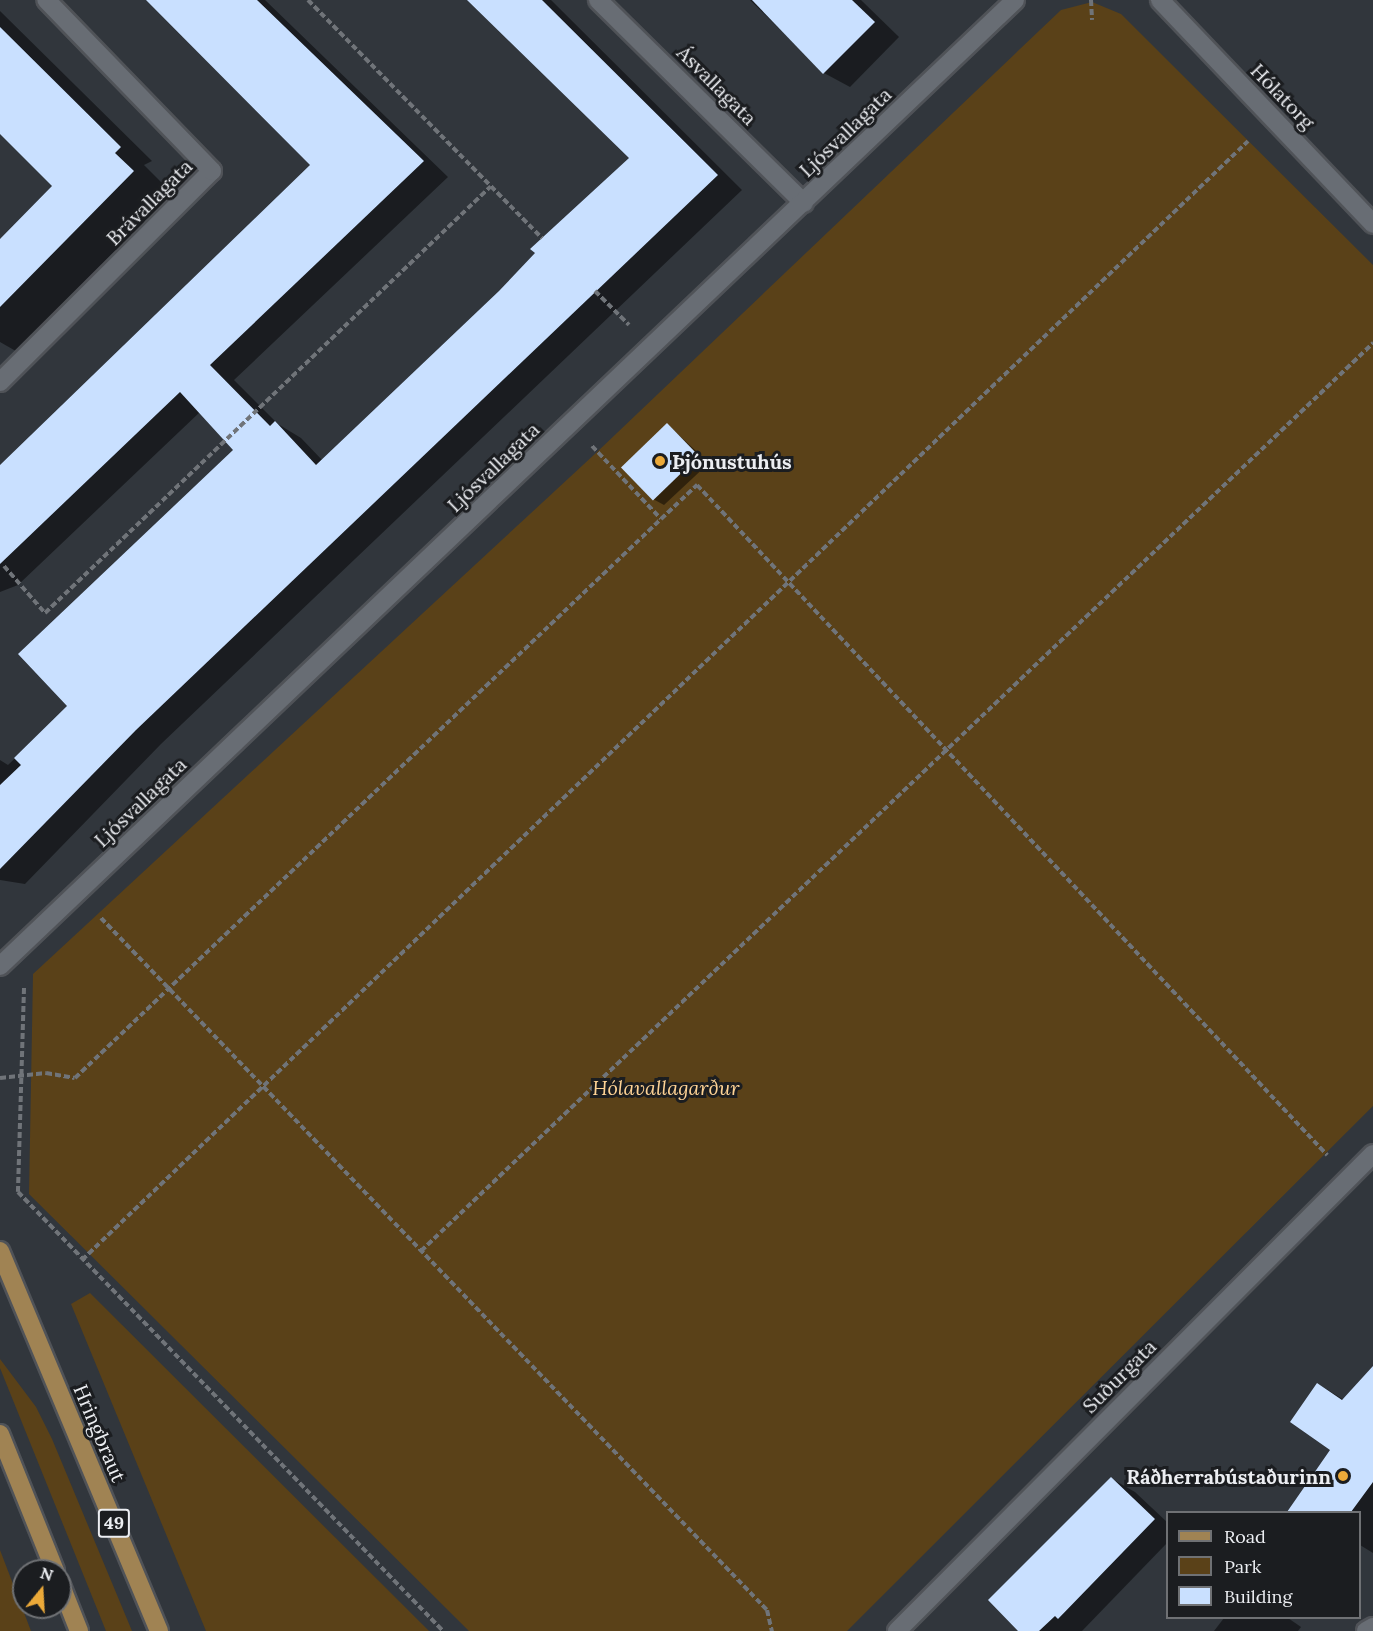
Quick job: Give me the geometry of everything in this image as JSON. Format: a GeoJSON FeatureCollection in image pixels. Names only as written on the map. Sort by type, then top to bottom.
{"type":"FeatureCollection","features":[{"type":"Feature","properties":{"kind":"main road","name":"Hringbraut"},"geometry":{"type":"LineString","coordinates":[[0,1251],[159,1631]]}},
{"type":"Feature","properties":{"kind":"main road"},"geometry":{"type":"LineString","coordinates":[[0,1434],[50,1559]]}},
{"type":"Feature","properties":{"kind":"main road"},"geometry":{"type":"LineString","coordinates":[[72,1613],[79,1631]]}},
{"type":"Feature","properties":{"kind":"street","name":"Brávallagata"},"geometry":{"type":"LineString","coordinates":[[0,382],[212,171],[46,0]]}},
{"type":"Feature","properties":{"kind":"street","name":"Ásvallagata"},"geometry":{"type":"LineString","coordinates":[[598,0],[804,203]]}},
{"type":"Feature","properties":{"kind":"street","name":"Ljósvallagata"},"geometry":{"type":"LineString","coordinates":[[0,966],[1015,0]]}},
{"type":"Feature","properties":{"kind":"street","name":"Hólatorg"},"geometry":{"type":"LineString","coordinates":[[1160,0],[1373,224]]}},
{"type":"Feature","properties":{"kind":"street","name":"Suðurgata"},"geometry":{"type":"LineString","coordinates":[[897,1631],[1373,1154]]}},
{"type":"Feature","properties":{"kind":"street"},"geometry":{"type":"LineString","coordinates":[[1366,1631],[1373,1627]]}},
{"type":"Feature","properties":{"kind":"path"},"geometry":{"type":"LineString","coordinates":[[308,0],[542,238]]}},
{"type":"Feature","properties":{"kind":"path"},"geometry":{"type":"LineString","coordinates":[[1091,0],[1092,20]]}},
{"type":"Feature","properties":{"kind":"path"},"geometry":{"type":"LineString","coordinates":[[82,1260],[787,582],[1274,119]]}},
{"type":"Feature","properties":{"kind":"path"},"geometry":{"type":"LineString","coordinates":[[4,566],[45,613],[491,186]]}},
{"type":"Feature","properties":{"kind":"path"},"geometry":{"type":"LineString","coordinates":[[595,291],[636,332]]}},
{"type":"Feature","properties":{"kind":"path"},"geometry":{"type":"LineString","coordinates":[[421,1251],[1373,343]]}},
{"type":"Feature","properties":{"kind":"path"},"geometry":{"type":"LineString","coordinates":[[590,444],[661,519]]}},
{"type":"Feature","properties":{"kind":"path"},"geometry":{"type":"LineString","coordinates":[[0,1078],[46,1073],[75,1077],[170,991],[697,486],[1329,1157]]}},
{"type":"Feature","properties":{"kind":"path"},"geometry":{"type":"LineString","coordinates":[[100,918],[767,1610],[772,1631]]}},
{"type":"Feature","properties":{"kind":"path"},"geometry":{"type":"LineString","coordinates":[[26,942],[15,1193],[443,1631]]}},
{"type":"Feature","properties":{"kind":"green space","name":"Hólavallagarður"},"geometry":{"type":"Polygon","coordinates":[[[1092,2],[1121,14],[1373,265],[1373,1106],[847,1631],[469,1631],[29,1194],[33,974],[597,452],[1061,10],[1092,2]]]}},
{"type":"Feature","properties":{"kind":"green space"},"geometry":{"type":"Polygon","coordinates":[[[90,1293],[429,1631],[206,1631],[71,1304],[90,1293]]]}},
{"type":"Feature","properties":{"kind":"green space"},"geometry":{"type":"Polygon","coordinates":[[[0,1359],[36,1407],[52,1439],[132,1631],[106,1631],[0,1368],[0,1359]]]}},
{"type":"Feature","properties":{"kind":"green space"},"geometry":{"type":"Polygon","coordinates":[[[0,1550],[12,1581],[12,1619],[26,1619],[31,1631],[0,1631],[0,1550]]]}},
{"type":"Feature","properties":{"kind":"building"},"geometry":{"type":"Polygon","coordinates":[[[146,0],[257,0],[424,161],[210,365],[270,426],[275,421],[316,465],[499,291],[535,253],[530,249],[629,158],[467,0],[542,0],[718,175],[136,730],[0,869],[0,785],[21,765],[14,758],[67,706],[18,654],[233,450],[180,392],[0,564],[0,465],[310,165],[146,0]]]}},
{"type":"Feature","properties":{"kind":"building"},"geometry":{"type":"Polygon","coordinates":[[[752,0],[852,0],[875,22],[823,74],[752,0]]]}},
{"type":"Feature","properties":{"kind":"building"},"geometry":{"type":"Polygon","coordinates":[[[0,27],[121,147],[115,153],[134,171],[0,307],[0,239],[52,186],[0,134],[0,27]]]}},
{"type":"Feature","properties":{"kind":"building","name":"Þjónustuhús"},"geometry":{"type":"Polygon","coordinates":[[[667,423],[699,456],[653,501],[621,467],[667,423]]]}},
{"type":"Feature","properties":{"kind":"building","name":"Ráðherrabústaðurinn"},"geometry":{"type":"Polygon","coordinates":[[[1373,1366],[1373,1482],[1352,1511],[1288,1511],[1330,1450],[1290,1422],[1317,1383],[1342,1400],[1373,1366]]]}},
{"type":"Feature","properties":{"kind":"building"},"geometry":{"type":"Polygon","coordinates":[[[1111,1477],[1155,1519],[1058,1619],[1055,1616],[1039,1631],[1018,1631],[988,1600],[1111,1477]]]}},
{"type":"Feature","properties":{"kind":"place","name":"Þjónustuhús"},"geometry":{"type":"Point","coordinates":[660,461]}},
{"type":"Feature","properties":{"kind":"place","name":"Ráðherrabústaðurinn"},"geometry":{"type":"Point","coordinates":[1343,1476]}}]}
